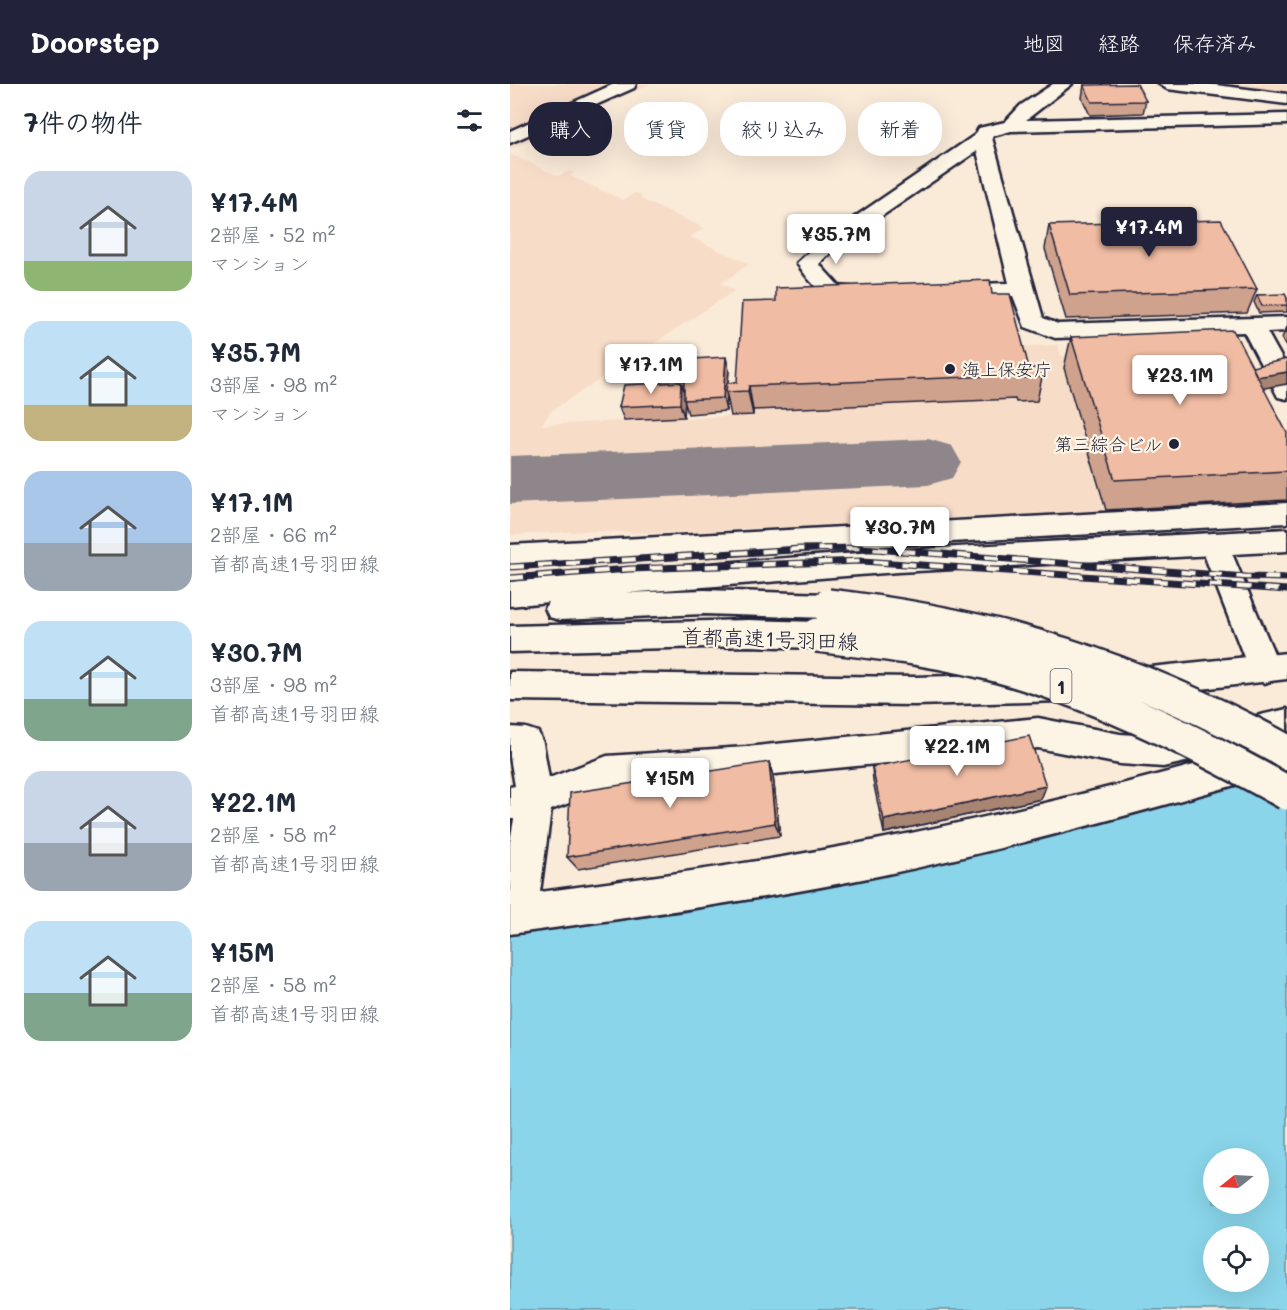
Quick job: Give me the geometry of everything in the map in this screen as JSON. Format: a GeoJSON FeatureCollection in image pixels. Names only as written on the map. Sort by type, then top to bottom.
{"type":"FeatureCollection","features":[{"type":"Feature","properties":{"kind":"main road"},"geometry":{"type":"LineString","coordinates":[[510,138],[628,84]]}},
{"type":"Feature","properties":{"kind":"main road"},"geometry":{"type":"LineString","coordinates":[[1011,126],[1027,109],[1064,84]]}},
{"type":"Feature","properties":{"kind":"main road"},"geometry":{"type":"LineString","coordinates":[[1167,84],[1287,99]]}},
{"type":"Feature","properties":{"kind":"main road"},"geometry":{"type":"LineString","coordinates":[[1287,119],[1011,126],[985,132],[983,138],[1022,289],[1034,322],[1055,331],[1287,324]]}},
{"type":"Feature","properties":{"kind":"main road"},"geometry":{"type":"LineString","coordinates":[[887,294],[836,295],[819,280],[808,263],[831,242],[983,138]]}},
{"type":"Feature","properties":{"kind":"main road"},"geometry":{"type":"LineString","coordinates":[[921,293],[1022,289]]}},
{"type":"Feature","properties":{"kind":"main road"},"geometry":{"type":"LineString","coordinates":[[1252,325],[1287,391]]}},
{"type":"Feature","properties":{"kind":"main road"},"geometry":{"type":"LineString","coordinates":[[510,556],[1287,513]]}},
{"type":"Feature","properties":{"kind":"main road"},"geometry":{"type":"LineString","coordinates":[[510,594],[601,583],[823,566],[1287,540]]}},
{"type":"Feature","properties":{"kind":"main road"},"geometry":{"type":"LineString","coordinates":[[510,686],[739,690],[1017,689],[1122,684],[1276,668],[1214,544]]}},
{"type":"Feature","properties":{"kind":"main road","name":"首都高速1号羽田線"},"geometry":{"type":"LineString","coordinates":[[510,611],[704,602],[823,620],[919,648],[971,659],[1074,691],[1165,727],[1287,793]]}},
{"type":"Feature","properties":{"kind":"main road","name":"首都高速1号羽田線"},"geometry":{"type":"LineString","coordinates":[[510,639],[749,633],[885,611],[974,627],[1084,658],[1178,696],[1287,754]]}},
{"type":"Feature","properties":{"kind":"main road"},"geometry":{"type":"LineString","coordinates":[[510,706],[739,690]]}},
{"type":"Feature","properties":{"kind":"main road"},"geometry":{"type":"LineString","coordinates":[[522,802],[607,772],[746,762],[1038,733],[1120,749],[1163,752],[1287,724]]}},
{"type":"Feature","properties":{"kind":"main road"},"geometry":{"type":"LineString","coordinates":[[510,742],[526,743],[514,914],[664,894],[820,868],[949,842],[1143,795],[1287,754]]}},
{"type":"Feature","properties":{"kind":"shaded area"},"geometry":{"type":"Polygon","coordinates":[[[510,84],[650,84],[611,102],[528,102],[528,141],[510,149],[510,84]]]}},
{"type":"Feature","properties":{"kind":"shaded area"},"geometry":{"type":"Polygon","coordinates":[[[1204,84],[1287,84],[1287,94],[1204,84]]]}},
{"type":"Feature","properties":{"kind":"shaded area"},"geometry":{"type":"Polygon","coordinates":[[[510,154],[558,176],[569,171],[574,173],[570,176],[623,200],[635,193],[640,195],[642,200],[704,228],[690,237],[749,264],[721,283],[734,291],[551,411],[541,425],[731,416],[732,407],[1014,347],[1058,345],[1061,356],[1090,355],[1065,368],[1106,510],[668,533],[586,531],[510,535],[510,154]]]}},
{"type":"Feature","properties":{"kind":"water"},"geometry":{"type":"Polygon","coordinates":[[[1287,768],[1287,1310],[510,1310],[510,934],[684,912],[858,878],[1135,814],[1287,768]]]}},
{"type":"Feature","properties":{"kind":"building"},"geometry":{"type":"Polygon","coordinates":[[[1137,84],[1146,101],[1092,102],[1084,85],[1137,84]]]}},
{"type":"Feature","properties":{"kind":"building"},"geometry":{"type":"Polygon","coordinates":[[[1221,220],[1257,289],[1070,295],[1049,225],[1221,220]]]}},
{"type":"Feature","properties":{"kind":"building"},"geometry":{"type":"Polygon","coordinates":[[[990,280],[992,294],[1010,294],[1029,368],[1039,368],[1042,377],[1019,378],[1019,375],[749,386],[748,391],[726,392],[727,383],[737,382],[742,302],[776,301],[776,288],[990,280]]]}},
{"type":"Feature","properties":{"kind":"building"},"geometry":{"type":"Polygon","coordinates":[[[1285,294],[1287,305],[1262,306],[1257,295],[1285,294]]]}},
{"type":"Feature","properties":{"kind":"building","name":"第三綜合ビル"},"geometry":{"type":"Polygon","coordinates":[[[1233,330],[1287,433],[1287,471],[1115,480],[1071,337],[1233,330]]]}},
{"type":"Feature","properties":{"kind":"building"},"geometry":{"type":"Polygon","coordinates":[[[726,357],[723,398],[684,400],[684,379],[655,380],[657,361],[726,357]]]}},
{"type":"Feature","properties":{"kind":"building"},"geometry":{"type":"Polygon","coordinates":[[[1287,359],[1287,372],[1257,377],[1252,367],[1287,359]]]}},
{"type":"Feature","properties":{"kind":"building"},"geometry":{"type":"Polygon","coordinates":[[[681,382],[680,404],[619,407],[624,385],[681,382]]]}},
{"type":"Feature","properties":{"kind":"building"},"geometry":{"type":"Polygon","coordinates":[[[1029,736],[1046,786],[884,820],[872,767],[1029,736]]]}},
{"type":"Feature","properties":{"kind":"building"},"geometry":{"type":"Polygon","coordinates":[[[769,762],[775,823],[567,857],[570,793],[769,762]]]}},
{"type":"Feature","properties":{"kind":"taxiway"},"geometry":{"type":"LineString","coordinates":[[510,480],[928,462]]}},
{"type":"Feature","properties":{"kind":"railway"},"geometry":{"type":"LineString","coordinates":[[510,567],[800,549],[861,548],[1246,577],[1287,578]]}},
{"type":"Feature","properties":{"kind":"railway"},"geometry":{"type":"LineString","coordinates":[[510,578],[630,569],[862,561],[1287,590]]}},
{"type":"Feature","properties":{"kind":"place","name":"海上保安庁"},"geometry":{"type":"Point","coordinates":[950,369]}},
{"type":"Feature","properties":{"kind":"place","name":"第三綜合ビル"},"geometry":{"type":"Point","coordinates":[1174,444]}}]}
